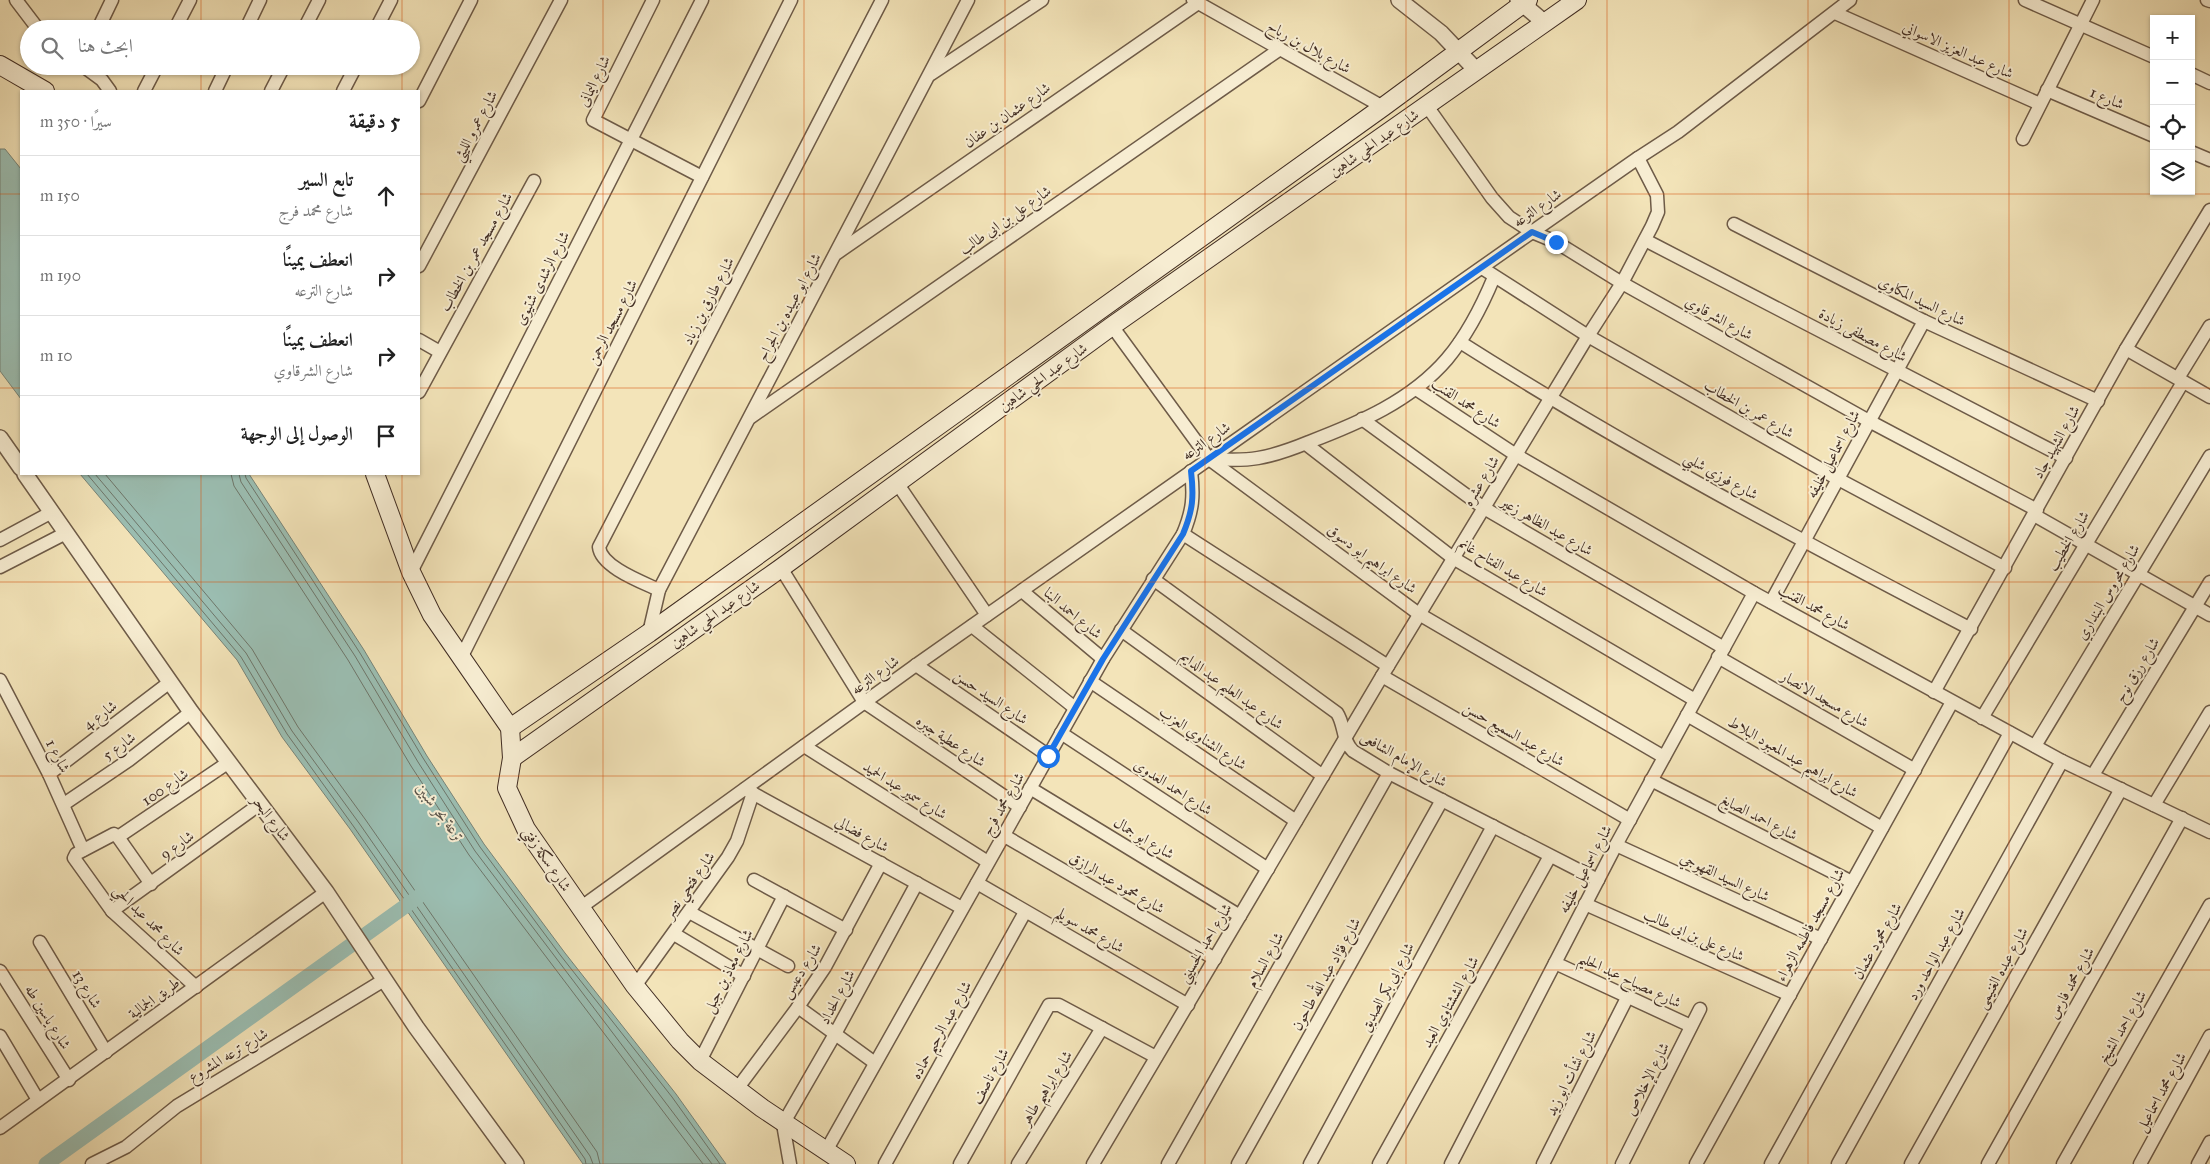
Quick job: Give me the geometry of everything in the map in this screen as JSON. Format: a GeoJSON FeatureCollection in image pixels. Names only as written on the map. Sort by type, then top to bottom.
{"type":"FeatureCollection","features":[{"type":"Feature","properties":{"kind":"main road","name":"شارع عبد الحي شاهين"},"geometry":{"type":"LineString","coordinates":[[512,758],[781,568],[1112,326],[1577,0]]}},
{"type":"Feature","properties":{"kind":"main road","name":"شارع عبد الحي شاهين"},"geometry":{"type":"LineString","coordinates":[[510,728],[649,633],[1383,107],[1523,1]]}},
{"type":"Feature","properties":{"kind":"main road"},"geometry":{"type":"LineString","coordinates":[[0,65],[43,90]]}},
{"type":"Feature","properties":{"kind":"main road"},"geometry":{"type":"LineString","coordinates":[[375,475],[411,572],[432,615],[510,728]]}},
{"type":"Feature","properties":{"kind":"main road","name":"شارع سكة زفتي"},"geometry":{"type":"LineString","coordinates":[[510,728],[512,758],[507,788],[515,808],[526,828],[635,986],[674,1034],[700,1061],[784,1124],[846,1164]]}},
{"type":"Feature","properties":{"kind":"street"},"geometry":{"type":"LineString","coordinates":[[102,20],[112,0]]}},
{"type":"Feature","properties":{"kind":"street"},"geometry":{"type":"LineString","coordinates":[[180,20],[190,0]]}},
{"type":"Feature","properties":{"kind":"street"},"geometry":{"type":"LineString","coordinates":[[250,20],[260,0]]}},
{"type":"Feature","properties":{"kind":"street"},"geometry":{"type":"LineString","coordinates":[[309,20],[319,0]]}},
{"type":"Feature","properties":{"kind":"street"},"geometry":{"type":"LineString","coordinates":[[381,20],[391,0]]}},
{"type":"Feature","properties":{"kind":"street"},"geometry":{"type":"LineString","coordinates":[[420,99],[471,0]]}},
{"type":"Feature","properties":{"kind":"street","name":"شارع عمرو الليثي"},"geometry":{"type":"LineString","coordinates":[[420,264],[560,0]]}},
{"type":"Feature","properties":{"kind":"street","name":"شارع اليمانى"},"geometry":{"type":"LineString","coordinates":[[653,0],[593,117],[594,122],[702,177]]}},
{"type":"Feature","properties":{"kind":"street","name":"شارع الرشدى شتيوى"},"geometry":{"type":"LineString","coordinates":[[411,572],[702,0]]}},
{"type":"Feature","properties":{"kind":"street","name":"شارع مسجد الرحمن"},"geometry":{"type":"LineString","coordinates":[[461,658],[791,0]]}},
{"type":"Feature","properties":{"kind":"street","name":"شارع طارق بن زياد"},"geometry":{"type":"LineString","coordinates":[[659,590],[610,565],[601,558],[599,547],[882,0]]}},
{"type":"Feature","properties":{"kind":"street","name":"شارع ابو عبيده بن الجراح"},"geometry":{"type":"LineString","coordinates":[[649,633],[659,590],[968,0]]}},
{"type":"Feature","properties":{"kind":"street"},"geometry":{"type":"LineString","coordinates":[[928,75],[1042,0]]}},
{"type":"Feature","properties":{"kind":"street"},"geometry":{"type":"LineString","coordinates":[[1399,0],[1441,33],[1476,70]]}},
{"type":"Feature","properties":{"kind":"street","name":"شارع الترعه"},"geometry":{"type":"LineString","coordinates":[[580,908],[749,791],[804,746],[916,665],[1532,232],[1678,132],[1850,0]]}},
{"type":"Feature","properties":{"kind":"street"},"geometry":{"type":"LineString","coordinates":[[2025,0],[2150,55]]}},
{"type":"Feature","properties":{"kind":"street"},"geometry":{"type":"LineString","coordinates":[[2023,139],[2093,0]]}},
{"type":"Feature","properties":{"kind":"street"},"geometry":{"type":"LineString","coordinates":[[1523,1],[1545,23]]}},
{"type":"Feature","properties":{"kind":"street"},"geometry":{"type":"LineString","coordinates":[[19,2],[32,20]]}},
{"type":"Feature","properties":{"kind":"street","name":"شارع بلال بن رباح"},"geometry":{"type":"LineString","coordinates":[[1196,2],[1383,107]]}},
{"type":"Feature","properties":{"kind":"street","name":"شارع عثمان بن عفان"},"geometry":{"type":"LineString","coordinates":[[835,255],[1196,2]]}},
{"type":"Feature","properties":{"kind":"street","name":"شارع عبد العزيز الاسواني"},"geometry":{"type":"LineString","coordinates":[[1835,13],[2040,104]]}},
{"type":"Feature","properties":{"kind":"street","name":"شارع على بن ابى طالب"},"geometry":{"type":"LineString","coordinates":[[749,418],[1280,49]]}},
{"type":"Feature","properties":{"kind":"street"},"geometry":{"type":"LineString","coordinates":[[95,75],[102,80],[109,90]]}},
{"type":"Feature","properties":{"kind":"street"},"geometry":{"type":"LineString","coordinates":[[144,90],[152,75]]}},
{"type":"Feature","properties":{"kind":"street"},"geometry":{"type":"LineString","coordinates":[[215,90],[223,75]]}},
{"type":"Feature","properties":{"kind":"street"},"geometry":{"type":"LineString","coordinates":[[272,90],[279,75]]}},
{"type":"Feature","properties":{"kind":"street"},"geometry":{"type":"LineString","coordinates":[[344,90],[351,75]]}},
{"type":"Feature","properties":{"kind":"street"},"geometry":{"type":"LineString","coordinates":[[2195,76],[2210,83]]}},
{"type":"Feature","properties":{"kind":"street","name":"شارع 1"},"geometry":{"type":"LineString","coordinates":[[2047,90],[2150,134]]}},
{"type":"Feature","properties":{"kind":"street","name":"شارع الشرقاوي"},"geometry":{"type":"LineString","coordinates":[[1427,106],[1492,198],[1508,217],[1532,232],[1556,242],[1622,282],[2035,513],[2085,545],[2210,615]]}},
{"type":"Feature","properties":{"kind":"street"},"geometry":{"type":"LineString","coordinates":[[2195,154],[2210,160]]}},
{"type":"Feature","properties":{"kind":"street","name":"شارع عشره"},"geometry":{"type":"LineString","coordinates":[[1345,739],[1549,399],[1622,282],[1645,240],[1658,212],[1657,195],[1638,158]]}},
{"type":"Feature","properties":{"kind":"street","name":"شارع مسجد عمر بن الخطاب"},"geometry":{"type":"LineString","coordinates":[[420,390],[534,181]]}},
{"type":"Feature","properties":{"kind":"street","name":"شارع الشهيد جاد"},"geometry":{"type":"LineString","coordinates":[[1934,692],[1971,629],[2126,349],[2210,210]]}},
{"type":"Feature","properties":{"kind":"street","name":"شارع السيد المكاوي"},"geometry":{"type":"LineString","coordinates":[[1734,224],[1924,321],[2098,401]]}},
{"type":"Feature","properties":{"kind":"street","name":"شارع مصطفى زيادة"},"geometry":{"type":"LineString","coordinates":[[1645,240],[2066,458]]}},
{"type":"Feature","properties":{"kind":"street","name":"شارع عمر بن الخطاب"},"geometry":{"type":"LineString","coordinates":[[1482,268],[1588,336],[1838,479],[2004,568]]}},
{"type":"Feature","properties":{"kind":"street"},"geometry":{"type":"LineString","coordinates":[[1209,458],[1257,459],[1278,454],[1362,420],[1393,404],[1416,389],[1432,375],[1460,342],[1474,320],[1494,277]]}},
{"type":"Feature","properties":{"kind":"street","name":"شارع اسماعيل خليفه"},"geometry":{"type":"LineString","coordinates":[[1772,602],[1924,321]]}},
{"type":"Feature","properties":{"kind":"street","name":"شارع ابراهيم ابو دسوق"},"geometry":{"type":"LineString","coordinates":[[1112,326],[1209,458],[1420,614],[1664,757]]}},
{"type":"Feature","properties":{"kind":"street","name":"شارع الخطيب"},"geometry":{"type":"LineString","coordinates":[[1982,718],[2085,545],[2210,326]]}},
{"type":"Feature","properties":{"kind":"street"},"geometry":{"type":"LineString","coordinates":[[420,341],[440,352]]}},
{"type":"Feature","properties":{"kind":"street","name":"شارع فوزي شلبي"},"geometry":{"type":"LineString","coordinates":[[1460,342],[1549,399],[1804,542],[1971,629]]}},
{"type":"Feature","properties":{"kind":"street"},"geometry":{"type":"LineString","coordinates":[[2126,349],[2210,397]]}},
{"type":"Feature","properties":{"kind":"street","name":"شارع محمد القنب"},"geometry":{"type":"LineString","coordinates":[[1416,389],[1516,454],[1754,593],[2010,733],[2210,832]]}},
{"type":"Feature","properties":{"kind":"street","name":"شارع عبد الظاهر زعير"},"geometry":{"type":"LineString","coordinates":[[1362,420],[1484,508],[1721,652]]}},
{"type":"Feature","properties":{"kind":"street"},"geometry":{"type":"LineString","coordinates":[[0,438],[20,467]]}},
{"type":"Feature","properties":{"kind":"street","name":"شارع عبد الفتاح غانم"},"geometry":{"type":"LineString","coordinates":[[1306,444],[1453,558],[1695,700]]}},
{"type":"Feature","properties":{"kind":"street","name":"شارع محروس البنداري"},"geometry":{"type":"LineString","coordinates":[[2035,746],[2210,456]]}},
{"type":"Feature","properties":{"kind":"street","name":"شارع محمد فرج"},"geometry":{"type":"LineString","coordinates":[[826,1151],[1090,681],[1183,534],[1190,518],[1194,498],[1191,471]]}},
{"type":"Feature","properties":{"kind":"street","name":"شارع البحر"},"geometry":{"type":"LineString","coordinates":[[26,475],[191,712],[326,892],[416,1027],[514,1163]]}},
{"type":"Feature","properties":{"kind":"street"},"geometry":{"type":"LineString","coordinates":[[897,483],[987,616]]}},
{"type":"Feature","properties":{"kind":"street"},"geometry":{"type":"LineString","coordinates":[[0,540],[52,512]]}},
{"type":"Feature","properties":{"kind":"street"},"geometry":{"type":"LineString","coordinates":[[0,567],[66,533]]}},
{"type":"Feature","properties":{"kind":"street","name":"شارع عبد السميع حسن"},"geometry":{"type":"LineString","coordinates":[[1183,534],[1385,671],[1630,820]]}},
{"type":"Feature","properties":{"kind":"street"},"geometry":{"type":"LineString","coordinates":[[781,568],[864,702]]}},
{"type":"Feature","properties":{"kind":"street","name":"شارع الإمام الشافعى"},"geometry":{"type":"LineString","coordinates":[[1153,579],[1337,713],[1342,720],[1345,739],[1353,752],[1389,773],[1598,880]]}},
{"type":"Feature","properties":{"kind":"street","name":"شارع رزق نوح"},"geometry":{"type":"LineString","coordinates":[[2093,775],[2210,582]]}},
{"type":"Feature","properties":{"kind":"street","name":"شارع احمد البنا"},"geometry":{"type":"LineString","coordinates":[[1022,591],[1103,659]]}},
{"type":"Feature","properties":{"kind":"street","name":"شارع اسماعيل خليفه"},"geometry":{"type":"LineString","coordinates":[[1452,1164],[1616,845],[1754,593]]}},
{"type":"Feature","properties":{"kind":"street"},"geometry":{"type":"LineString","coordinates":[[972,626],[1075,708]]}},
{"type":"Feature","properties":{"kind":"street","name":"شارع عبد العليم عبد الدايم"},"geometry":{"type":"LineString","coordinates":[[1121,630],[1323,776]]}},
{"type":"Feature","properties":{"kind":"street","name":"شارع مسجد الانصار"},"geometry":{"type":"LineString","coordinates":[[1721,652],[1915,770]]}},
{"type":"Feature","properties":{"kind":"street","name":"شارع السيد حسن"},"geometry":{"type":"LineString","coordinates":[[916,665],[1048,756]]}},
{"type":"Feature","properties":{"kind":"street","name":"شارع 1"},"geometry":{"type":"LineString","coordinates":[[0,680],[64,804],[83,850]]}},
{"type":"Feature","properties":{"kind":"street","name":"شارع الشناوي العزب"},"geometry":{"type":"LineString","coordinates":[[1090,681],[1296,821]]}},
{"type":"Feature","properties":{"kind":"street","name":"شارع 4"},"geometry":{"type":"LineString","coordinates":[[49,774],[170,682]]}},
{"type":"Feature","properties":{"kind":"street","name":"شارع عطية جبره"},"geometry":{"type":"LineString","coordinates":[[864,702],[1020,807]]}},
{"type":"Feature","properties":{"kind":"street","name":"شارع مسجد فاطمه الزهراء"},"geometry":{"type":"LineString","coordinates":[[1696,1164],[1952,702]]}},
{"type":"Feature","properties":{"kind":"street","name":"شارع 5"},"geometry":{"type":"LineString","coordinates":[[64,804],[128,760],[191,712]]}},
{"type":"Feature","properties":{"kind":"street"},"geometry":{"type":"LineString","coordinates":[[2154,804],[2210,712]]}},
{"type":"Feature","properties":{"kind":"street","name":"شارع ابراهيم عبد المعبود البلاط"},"geometry":{"type":"LineString","coordinates":[[1687,714],[1882,828]]}},
{"type":"Feature","properties":{"kind":"street","name":"شارع احمد العدوى"},"geometry":{"type":"LineString","coordinates":[[1061,733],[1268,869]]}},
{"type":"Feature","properties":{"kind":"street","name":"شارع محمود عثمان"},"geometry":{"type":"LineString","coordinates":[[1771,1164],[2010,733]]}},
{"type":"Feature","properties":{"kind":"street","name":"شارع احمد الحسيني"},"geometry":{"type":"LineString","coordinates":[[1093,1164],[1345,739]]}},
{"type":"Feature","properties":{"kind":"street","name":"شارع سمير عبد الحميد"},"geometry":{"type":"LineString","coordinates":[[804,746],[988,862]]}},
{"type":"Feature","properties":{"kind":"street","name":"شارع عبد الواحد ورد"},"geometry":{"type":"LineString","coordinates":[[1838,1164],[2062,760]]}},
{"type":"Feature","properties":{"kind":"street","name":"شارع 100"},"geometry":{"type":"LineString","coordinates":[[118,837],[229,762]]}},
{"type":"Feature","properties":{"kind":"street","name":"شارع السلام"},"geometry":{"type":"LineString","coordinates":[[1168,1164],[1389,773]]}},
{"type":"Feature","properties":{"kind":"street","name":"شارع احمد الصايغ"},"geometry":{"type":"LineString","coordinates":[[1651,780],[1852,882]]}},
{"type":"Feature","properties":{"kind":"street","name":"شارع ابو جمال"},"geometry":{"type":"LineString","coordinates":[[1030,788],[1240,916]]}},
{"type":"Feature","properties":{"kind":"street","name":"شارع عبده الغنيمى"},"geometry":{"type":"LineString","coordinates":[[1911,1164],[2121,788]]}},
{"type":"Feature","properties":{"kind":"street","name":"شارع فضالي"},"geometry":{"type":"LineString","coordinates":[[749,791],[962,908]]}},
{"type":"Feature","properties":{"kind":"street","name":"شارع فتحي نصر"},"geometry":{"type":"LineString","coordinates":[[635,986],[674,934],[737,841],[749,791]]}},
{"type":"Feature","properties":{"kind":"street","name":"شارع فؤاد عبد الله طاحون"},"geometry":{"type":"LineString","coordinates":[[1238,1164],[1442,800]]}},
{"type":"Feature","properties":{"kind":"street","name":"شارع 9"},"geometry":{"type":"LineString","coordinates":[[112,911],[260,804]]}},
{"type":"Feature","properties":{"kind":"street","name":"شارع محمد فارس"},"geometry":{"type":"LineString","coordinates":[[1988,1164],[2182,818]]}},
{"type":"Feature","properties":{"kind":"street","name":"شارع ابى بكر الصديق"},"geometry":{"type":"LineString","coordinates":[[1310,1164],[1493,826]]}},
{"type":"Feature","properties":{"kind":"street"},"geometry":{"type":"LineString","coordinates":[[83,850],[114,834],[151,884]]}},
{"type":"Feature","properties":{"kind":"street","name":"شارع محمود عبد الرازق"},"geometry":{"type":"LineString","coordinates":[[1003,836],[1215,959]]}},
{"type":"Feature","properties":{"kind":"street","name":"شارع السيد القهوجي"},"geometry":{"type":"LineString","coordinates":[[1616,845],[1821,939]]}},
{"type":"Feature","properties":{"kind":"street","name":"شارع محمد عبد الحي"},"geometry":{"type":"LineString","coordinates":[[83,850],[76,854],[74,858],[112,911],[196,987]]}},
{"type":"Feature","properties":{"kind":"street","name":"شارع الششتاوي العبد"},"geometry":{"type":"LineString","coordinates":[[1379,1164],[1550,856]]}},
{"type":"Feature","properties":{"kind":"street","name":"شارع دعبس"},"geometry":{"type":"LineString","coordinates":[[737,1089],[798,1007],[825,967],[881,863]]}},
{"type":"Feature","properties":{"kind":"street"},"geometry":{"type":"LineString","coordinates":[[754,880],[846,930]]}},
{"type":"Feature","properties":{"kind":"street","name":"شارع الحداد"},"geometry":{"type":"LineString","coordinates":[[784,1124],[917,883]]}},
{"type":"Feature","properties":{"kind":"street","name":"شارع محمد سويلم"},"geometry":{"type":"LineString","coordinates":[[977,883],[1188,1004]]}},
{"type":"Feature","properties":{"kind":"street","name":"طريق الجمالية"},"geometry":{"type":"LineString","coordinates":[[0,1128],[326,892]]}},
{"type":"Feature","properties":{"kind":"street","name":"شارع معاذ بن جبل"},"geometry":{"type":"LineString","coordinates":[[700,1061],[784,896]]}},
{"type":"Feature","properties":{"kind":"street","name":"شارع على بن ابى طالب"},"geometry":{"type":"LineString","coordinates":[[1585,904],[1790,995]]}},
{"type":"Feature","properties":{"kind":"street","name":"شارع احمد الشيخ"},"geometry":{"type":"LineString","coordinates":[[2063,1164],[2210,905]]}},
{"type":"Feature","properties":{"kind":"street"},"geometry":{"type":"LineString","coordinates":[[689,912],[788,966]]}},
{"type":"Feature","properties":{"kind":"street","name":"شارع عبد الرحيم حماده"},"geometry":{"type":"LineString","coordinates":[[885,1164],[1026,912]]}},
{"type":"Feature","properties":{"kind":"street"},"geometry":{"type":"LineString","coordinates":[[674,934],[744,976]]}},
{"type":"Feature","properties":{"kind":"street","name":"شارع 13"},"geometry":{"type":"LineString","coordinates":[[40,942],[106,1052]]}},
{"type":"Feature","properties":{"kind":"street","name":"شارع مصباح عبد الحليم"},"geometry":{"type":"LineString","coordinates":[[1555,963],[1691,1026]]}},
{"type":"Feature","properties":{"kind":"street","name":"شارع ياسين طه"},"geometry":{"type":"LineString","coordinates":[[0,971],[65,1082]]}},
{"type":"Feature","properties":{"kind":"street","name":"شارع ترعه المشروع"},"geometry":{"type":"LineString","coordinates":[[92,1164],[126,1147],[161,1117],[198,1092],[384,980]]}},
{"type":"Feature","properties":{"kind":"street","name":"شارع نشأت ابو زيد"},"geometry":{"type":"LineString","coordinates":[[1543,1164],[1628,996]]}},
{"type":"Feature","properties":{"kind":"street","name":"شارع ناصف"},"geometry":{"type":"LineString","coordinates":[[960,1164],[1049,1005],[1059,1005],[1102,1028]]}},
{"type":"Feature","properties":{"kind":"street"},"geometry":{"type":"LineString","coordinates":[[798,1007],[875,1063]]}},
{"type":"Feature","properties":{"kind":"street","name":"شارع الإخلاص"},"geometry":{"type":"LineString","coordinates":[[1622,1164],[1700,1009]]}},
{"type":"Feature","properties":{"kind":"street"},"geometry":{"type":"LineString","coordinates":[[1102,1028],[1156,1058]]}},
{"type":"Feature","properties":{"kind":"street","name":"شارع ابراهيم طاهر"},"geometry":{"type":"LineString","coordinates":[[1018,1164],[1102,1028]]}},
{"type":"Feature","properties":{"kind":"street"},"geometry":{"type":"LineString","coordinates":[[0,1036],[42,1098]]}},
{"type":"Feature","properties":{"kind":"street","name":"شارع محمد اسماعيل"},"geometry":{"type":"LineString","coordinates":[[2140,1164],[2210,1036]]}},
{"type":"Feature","properties":{"kind":"street"},"geometry":{"type":"LineString","coordinates":[[784,1124],[790,1164]]}},
{"type":"Feature","properties":{"kind":"street"},"geometry":{"type":"LineString","coordinates":[[2198,1164],[2210,1142]]}},
{"type":"Feature","properties":{"kind":"water"},"geometry":{"type":"Polygon","coordinates":[[[0,149],[5,149],[20,168],[20,398],[0,371],[0,149]]]}},
{"type":"Feature","properties":{"kind":"water","name":"ترعة بحر شبين"},"geometry":{"type":"Polygon","coordinates":[[[81,475],[250,475],[364,650],[427,756],[484,844],[565,953],[676,1094],[726,1164],[583,1164],[350,829],[282,737],[237,660],[81,475]]]}},
{"type":"Feature","properties":{"kind":"waterway"},"geometry":{"type":"LineString","coordinates":[[46,1164],[418,897]]}},
{"type":"Feature","properties":{"kind":"route"},"geometry":{"type":"LineString","coordinates":[[1048,756],[1103,659],[1183,534],[1190,518],[1194,498],[1191,471],[1532,232],[1556,242]]}}]}
